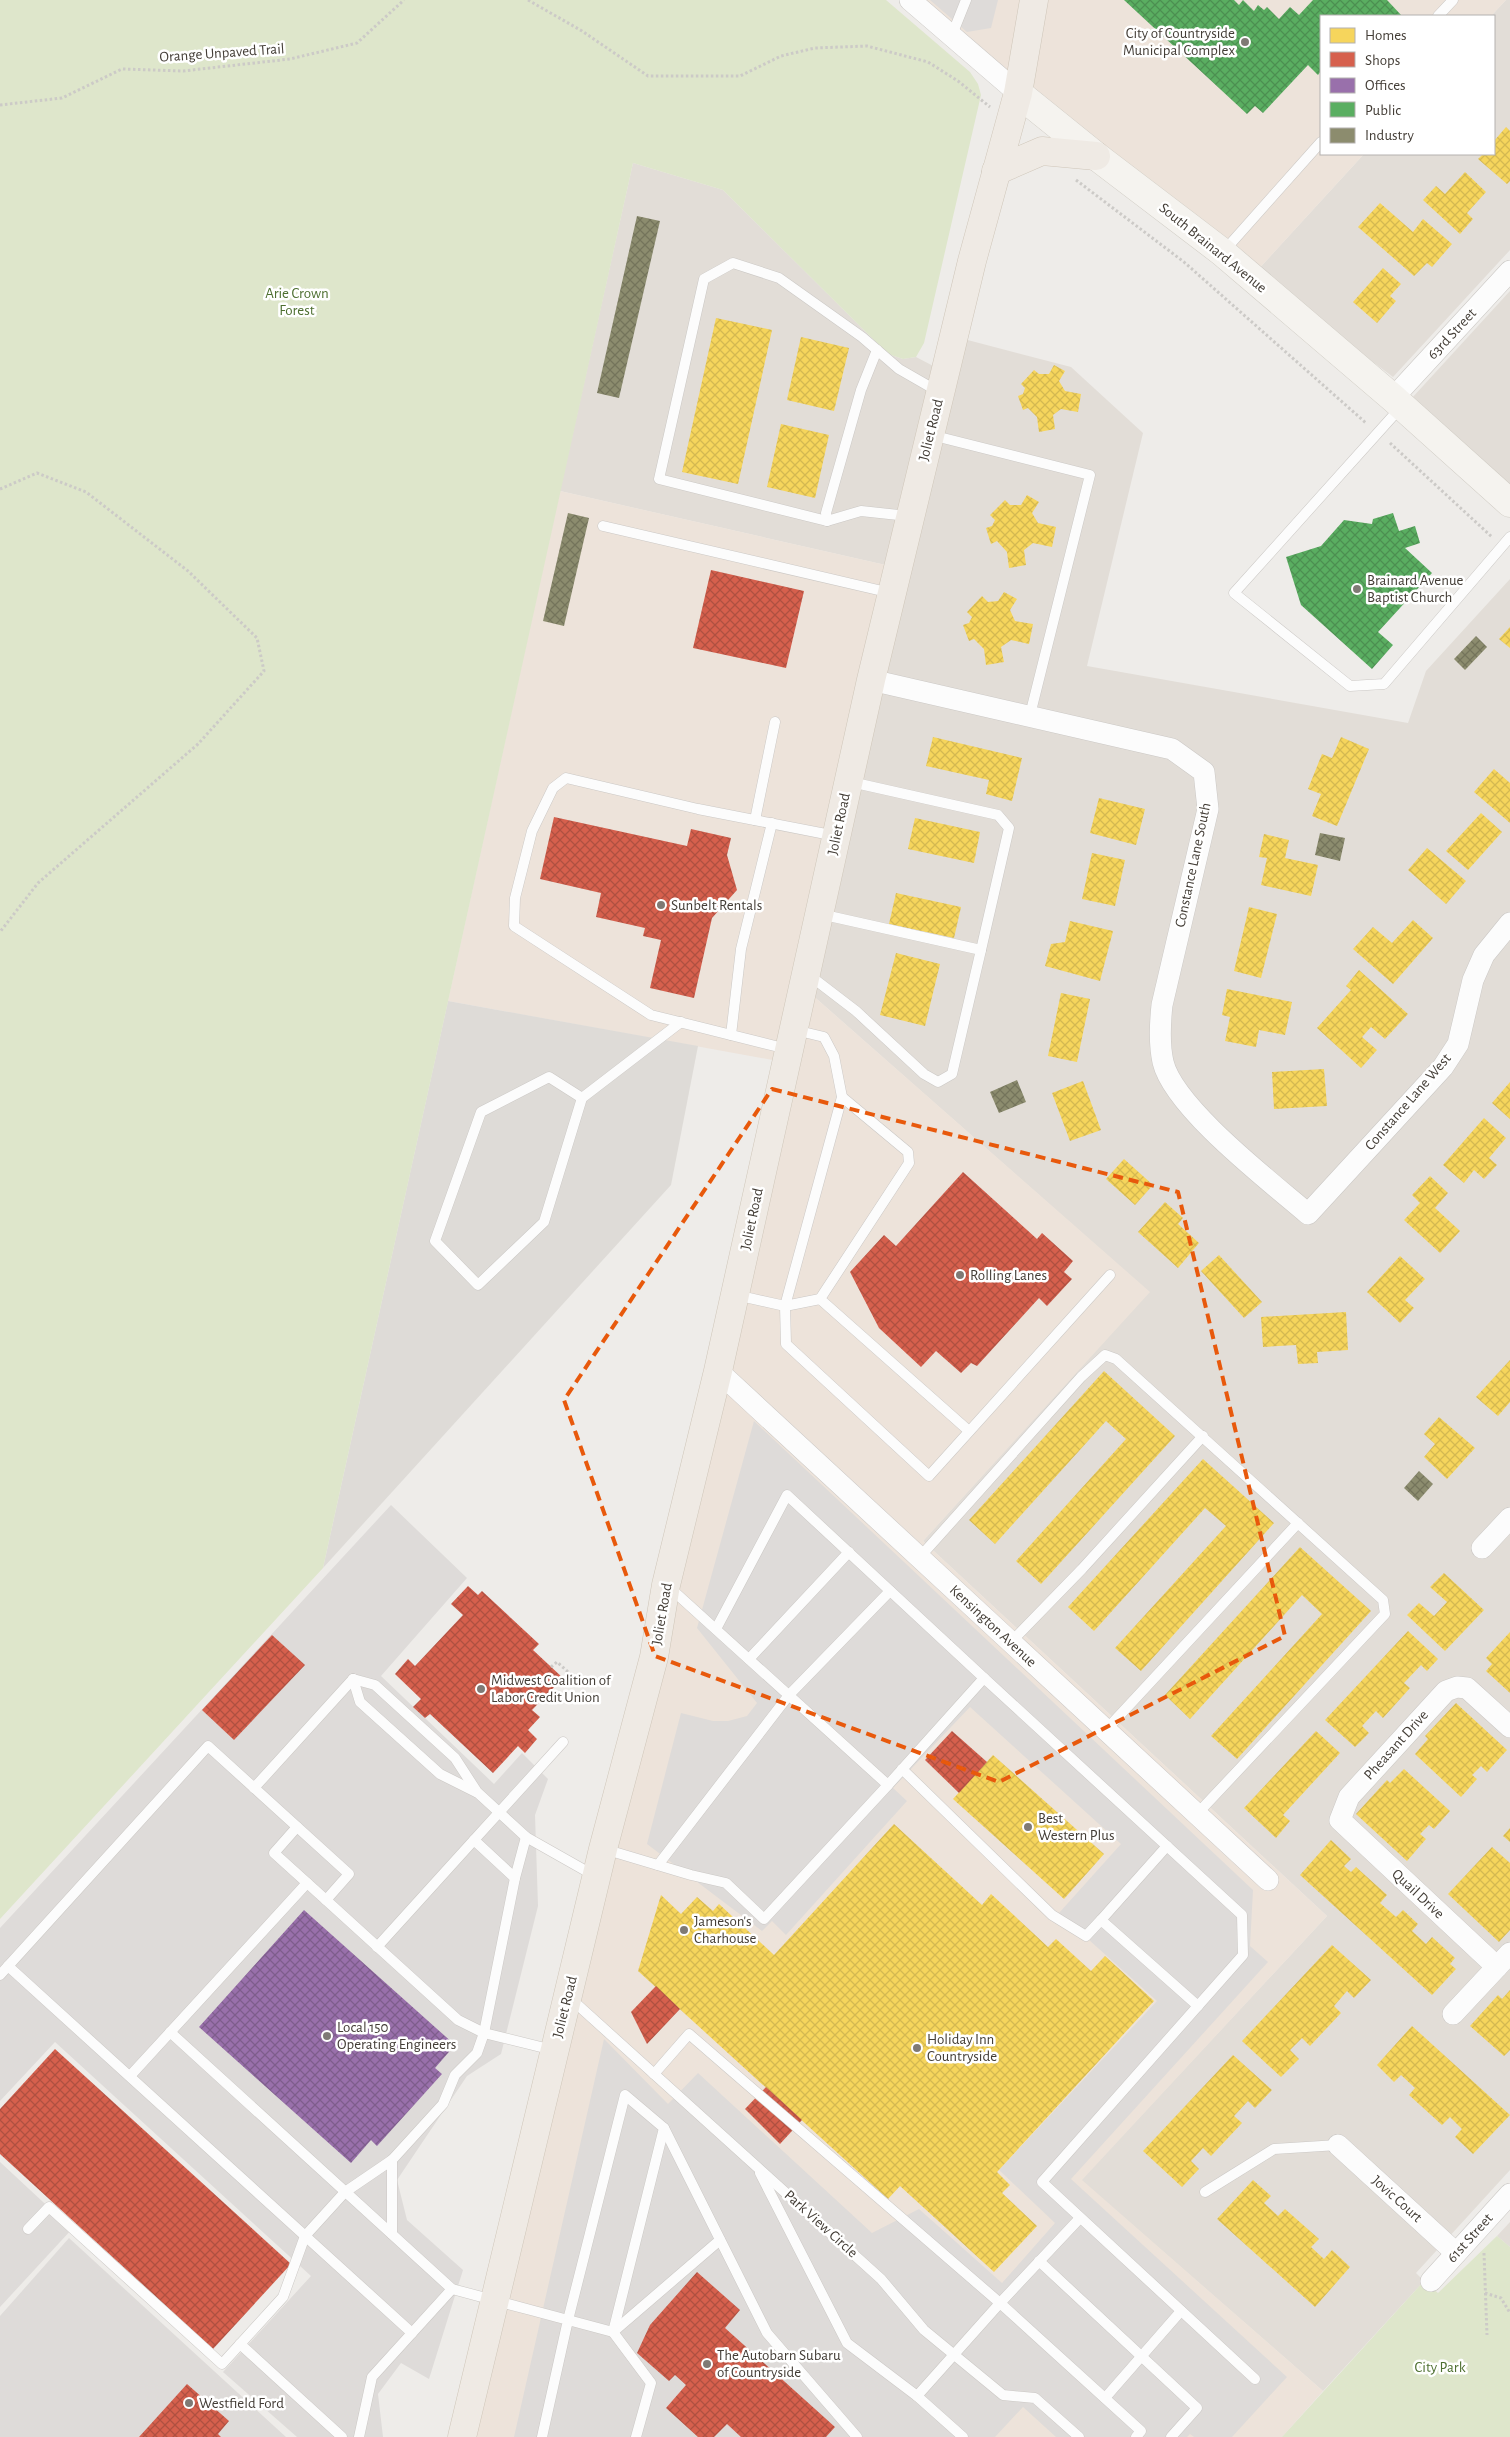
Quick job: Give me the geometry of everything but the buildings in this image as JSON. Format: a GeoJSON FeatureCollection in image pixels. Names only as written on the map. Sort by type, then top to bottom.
{"type":"FeatureCollection","features":[{"type":"Feature","properties":{"kind":"main road","name":"Joliet Road"},"geometry":{"type":"LineString","coordinates":[[462,2437],[596,1877],[654,1657],[666,1585],[718,1371],[871,680],[972,260],[1018,93],[1034,0]]}},
{"type":"Feature","properties":{"kind":"main road"},"geometry":{"type":"LineString","coordinates":[[996,170],[1042,151],[1096,156]]}},
{"type":"Feature","properties":{"kind":"street","name":"South Brainard Avenue"},"geometry":{"type":"LineString","coordinates":[[910,0],[1018,93],[1096,156],[1222,252],[1398,402],[1510,502]]}},
{"type":"Feature","properties":{"kind":"street","name":"63rd Street"},"geometry":{"type":"LineString","coordinates":[[1398,402],[1510,271]]}},
{"type":"Feature","properties":{"kind":"street","name":"Constance Lane South"},"geometry":{"type":"LineString","coordinates":[[871,680],[1172,749],[1204,772],[1208,809],[1162,1005],[1160,1032],[1163,1064],[1176,1089],[1199,1117],[1308,1214]]}},
{"type":"Feature","properties":{"kind":"street","name":"Constance Lane West"},"geometry":{"type":"LineString","coordinates":[[1308,1214],[1443,1067],[1458,1044],[1473,980],[1484,955],[1510,923]]}},
{"type":"Feature","properties":{"kind":"street","name":"Kensington Avenue"},"geometry":{"type":"LineString","coordinates":[[718,1371],[1268,1880]]}},
{"type":"Feature","properties":{"kind":"street"},"geometry":{"type":"LineString","coordinates":[[1482,1548],[1510,1518]]}},
{"type":"Feature","properties":{"kind":"street","name":"Pheasant Drive"},"geometry":{"type":"LineString","coordinates":[[1340,1820],[1349,1798],[1446,1691],[1458,1687],[1467,1688],[1510,1727]]}},
{"type":"Feature","properties":{"kind":"street","name":"Quail Drive"},"geometry":{"type":"LineString","coordinates":[[1340,1820],[1503,1960]]}},
{"type":"Feature","properties":{"kind":"street"},"geometry":{"type":"LineString","coordinates":[[1453,2014],[1503,1960]]}},
{"type":"Feature","properties":{"kind":"street","name":"Jovic Court"},"geometry":{"type":"LineString","coordinates":[[1338,2145],[1456,2253]]}},
{"type":"Feature","properties":{"kind":"street","name":"61st Street"},"geometry":{"type":"LineString","coordinates":[[1431,2281],[1510,2194]]}},
{"type":"Feature","properties":{"kind":"lane"},"geometry":{"type":"LineString","coordinates":[[952,35],[966,0]]}},
{"type":"Feature","properties":{"kind":"lane"},"geometry":{"type":"LineString","coordinates":[[1439,15],[1453,0]]}},
{"type":"Feature","properties":{"kind":"lane"},"geometry":{"type":"LineString","coordinates":[[1222,252],[1320,143]]}},
{"type":"Feature","properties":{"kind":"lane"},"geometry":{"type":"LineString","coordinates":[[910,516],[888,512],[861,511],[827,521],[659,479],[704,279],[733,263],[779,278],[823,307],[899,369],[940,393]]}},
{"type":"Feature","properties":{"kind":"lane"},"geometry":{"type":"LineString","coordinates":[[827,521],[826,513],[861,390],[879,351]]}},
{"type":"Feature","properties":{"kind":"lane"},"geometry":{"type":"LineString","coordinates":[[1398,402],[1378,432],[1234,594],[1350,686],[1384,684],[1510,537]]}},
{"type":"Feature","properties":{"kind":"lane"},"geometry":{"type":"LineString","coordinates":[[930,435],[1090,475],[1030,715]]}},
{"type":"Feature","properties":{"kind":"lane"},"geometry":{"type":"LineString","coordinates":[[603,526],[892,593]]}},
{"type":"Feature","properties":{"kind":"lane"},"geometry":{"type":"LineString","coordinates":[[756,820],[775,722]]}},
{"type":"Feature","properties":{"kind":"lane"},"geometry":{"type":"LineString","coordinates":[[837,836],[566,778],[553,788],[532,831],[515,898],[514,926],[650,1015],[731,1035],[791,1040],[824,1037],[834,1056],[842,1097],[785,1306],[786,1344],[929,1476],[1110,1275]]}},
{"type":"Feature","properties":{"kind":"lane"},"geometry":{"type":"LineString","coordinates":[[806,973],[856,1011],[924,1074],[938,1082],[952,1074],[1009,828],[998,815],[849,782]]}},
{"type":"Feature","properties":{"kind":"lane"},"geometry":{"type":"LineString","coordinates":[[731,1035],[741,949],[772,823]]}},
{"type":"Feature","properties":{"kind":"lane"},"geometry":{"type":"LineString","coordinates":[[819,914],[981,950]]}},
{"type":"Feature","properties":{"kind":"lane"},"geometry":{"type":"LineString","coordinates":[[582,1098],[549,1077],[481,1112],[435,1241],[478,1285],[544,1222],[582,1098],[681,1022]]}},
{"type":"Feature","properties":{"kind":"lane"},"geometry":{"type":"LineString","coordinates":[[735,1294],[785,1306],[820,1299],[909,1163],[908,1152],[842,1097]]}},
{"type":"Feature","properties":{"kind":"lane"},"geometry":{"type":"LineString","coordinates":[[820,1299],[970,1431]]}},
{"type":"Feature","properties":{"kind":"lane"},"geometry":{"type":"LineString","coordinates":[[919,1558],[1081,1378],[1104,1355],[1116,1359],[1383,1600],[1385,1614],[1197,1814]]}},
{"type":"Feature","properties":{"kind":"lane"},"geometry":{"type":"LineString","coordinates":[[1011,1642],[1203,1436]]}},
{"type":"Feature","properties":{"kind":"lane"},"geometry":{"type":"LineString","coordinates":[[716,1629],[787,1495],[1242,1915],[1243,1955],[1042,2182],[1255,2379]]}},
{"type":"Feature","properties":{"kind":"lane"},"geometry":{"type":"LineString","coordinates":[[1106,1730],[1298,1523]]}},
{"type":"Feature","properties":{"kind":"lane"},"geometry":{"type":"LineString","coordinates":[[749,1659],[849,1552]]}},
{"type":"Feature","properties":{"kind":"lane"},"geometry":{"type":"LineString","coordinates":[[666,1585],[888,1785]]}},
{"type":"Feature","properties":{"kind":"lane"},"geometry":{"type":"LineString","coordinates":[[658,1865],[790,1696],[890,1590]]}},
{"type":"Feature","properties":{"kind":"lane"},"geometry":{"type":"LineString","coordinates":[[603,1849],[726,1883],[764,1919],[984,1678]]}},
{"type":"Feature","properties":{"kind":"lane"},"geometry":{"type":"LineString","coordinates":[[254,1788],[353,1679]]}},
{"type":"Feature","properties":{"kind":"lane"},"geometry":{"type":"LineString","coordinates":[[353,1679],[360,1702],[440,1774],[476,1792],[526,1837],[596,1877]]}},
{"type":"Feature","properties":{"kind":"lane"},"geometry":{"type":"LineString","coordinates":[[353,1679],[375,1685],[455,1758],[476,1792]]}},
{"type":"Feature","properties":{"kind":"lane"},"geometry":{"type":"LineString","coordinates":[[377,1946],[563,1742]]}},
{"type":"Feature","properties":{"kind":"lane"},"geometry":{"type":"LineString","coordinates":[[0,1975],[208,1746],[349,1874],[326,1900]]}},
{"type":"Feature","properties":{"kind":"lane"},"geometry":{"type":"LineString","coordinates":[[902,1769],[1052,1915],[1086,1936],[1167,1846]]}},
{"type":"Feature","properties":{"kind":"lane"},"geometry":{"type":"LineString","coordinates":[[297,1827],[274,1853],[458,2020],[484,2033],[554,2050]]}},
{"type":"Feature","properties":{"kind":"lane"},"geometry":{"type":"LineString","coordinates":[[28,2229],[49,2206],[222,2364],[284,2297],[305,2236],[345,2192],[392,2160],[443,2104],[455,2074],[477,2054],[484,2033],[526,1837]]}},
{"type":"Feature","properties":{"kind":"lane"},"geometry":{"type":"LineString","coordinates":[[474,1840],[516,1878]]}},
{"type":"Feature","properties":{"kind":"lane"},"geometry":{"type":"LineString","coordinates":[[130,2076],[307,1882]]}},
{"type":"Feature","properties":{"kind":"lane"},"geometry":{"type":"LineString","coordinates":[[1101,1920],[1198,2006]]}},
{"type":"Feature","properties":{"kind":"lane"},"geometry":{"type":"LineString","coordinates":[[8,1966],[412,2333]]}},
{"type":"Feature","properties":{"kind":"lane","name":"Park View Circle"},"geometry":{"type":"LineString","coordinates":[[568,1996],[881,2279],[924,2330],[1003,2395],[1035,2398],[1079,2437]]}},
{"type":"Feature","properties":{"kind":"lane"},"geometry":{"type":"LineString","coordinates":[[170,2032],[452,2289],[612,2332],[652,2383],[636,2437]]}},
{"type":"Feature","properties":{"kind":"lane"},"geometry":{"type":"LineString","coordinates":[[654,2074],[690,2034],[1000,2303],[1105,2398],[1142,2435]]}},
{"type":"Feature","properties":{"kind":"lane"},"geometry":{"type":"LineString","coordinates":[[542,2437],[568,2320],[625,2095],[664,2128],[767,2333],[857,2437]]}},
{"type":"Feature","properties":{"kind":"lane"},"geometry":{"type":"LineString","coordinates":[[612,2332],[664,2128]]}},
{"type":"Feature","properties":{"kind":"lane"},"geometry":{"type":"LineString","coordinates":[[1205,2192],[1274,2149],[1338,2145]]}},
{"type":"Feature","properties":{"kind":"lane"},"geometry":{"type":"LineString","coordinates":[[392,2160],[392,2234]]}},
{"type":"Feature","properties":{"kind":"lane"},"geometry":{"type":"LineString","coordinates":[[756,2166],[847,2343],[917,2396],[963,2437]]}},
{"type":"Feature","properties":{"kind":"lane"},"geometry":{"type":"LineString","coordinates":[[917,2396],[1000,2303],[1080,2218]]}},
{"type":"Feature","properties":{"kind":"lane"},"geometry":{"type":"LineString","coordinates":[[612,2332],[720,2240]]}},
{"type":"Feature","properties":{"kind":"lane"},"geometry":{"type":"LineString","coordinates":[[1039,2261],[1197,2408],[1171,2437]]}},
{"type":"Feature","properties":{"kind":"lane"},"geometry":{"type":"LineString","coordinates":[[359,2437],[372,2377],[452,2289]]}},
{"type":"Feature","properties":{"kind":"lane"},"geometry":{"type":"LineString","coordinates":[[1105,2398],[1181,2311]]}},
{"type":"Feature","properties":{"kind":"lane"},"geometry":{"type":"LineString","coordinates":[[240,2344],[342,2437]]}},
{"type":"Feature","properties":{"kind":"path","name":"Orange Unpaved Trail"},"geometry":{"type":"LineString","coordinates":[[0,105],[62,98],[122,68],[182,70],[290,60],[357,43],[404,0]]}},
{"type":"Feature","properties":{"kind":"path"},"geometry":{"type":"LineString","coordinates":[[528,0],[582,31],[648,76],[740,76],[781,56],[815,48],[868,46],[928,62],[958,81],[1009,123]]}},
{"type":"Feature","properties":{"kind":"path"},"geometry":{"type":"LineString","coordinates":[[1068,175],[1089,188],[1184,262],[1378,432],[1501,546]]}},
{"type":"Feature","properties":{"kind":"path"},"geometry":{"type":"LineString","coordinates":[[0,489],[37,473],[86,492],[188,571],[257,638],[264,671],[198,744],[38,883],[0,932]]}},
{"type":"Feature","properties":{"kind":"path"},"geometry":{"type":"LineString","coordinates":[[552,1667],[558,1662],[576,1679]]}},
{"type":"Feature","properties":{"kind":"path"},"geometry":{"type":"LineString","coordinates":[[1479,2228],[1484,2251],[1487,2336]]}},
{"type":"Feature","properties":{"kind":"path"},"geometry":{"type":"LineString","coordinates":[[1485,2293],[1501,2298],[1510,2313]]}},
{"type":"Feature","properties":{"kind":"highlighted area"},"geometry":{"type":"Polygon","coordinates":[[[772,1089],[1178,1192],[1285,1636],[999,1782],[655,1656],[564,1400],[772,1089]]]}},
{"type":"Feature","properties":{"kind":"shaded area"},"geometry":{"type":"Polygon","coordinates":[[[919,0],[1027,0],[1013,82],[919,0]]]}},
{"type":"Feature","properties":{"kind":"shaded area"},"geometry":{"type":"Polygon","coordinates":[[[930,0],[998,0],[991,28],[967,32],[930,0]]]}},
{"type":"Feature","properties":{"kind":"shaded area"},"geometry":{"type":"Polygon","coordinates":[[[1042,0],[1506,0],[1492,15],[1320,15],[1320,155],[1363,155],[1255,273],[1024,92],[1042,0]]]}},
{"type":"Feature","properties":{"kind":"shaded area"},"geometry":{"type":"Polygon","coordinates":[[[1506,0],[1510,0],[1510,250],[1393,377],[1255,273],[1363,155],[1495,155],[1495,15],[1492,15],[1506,0]]]}},
{"type":"Feature","properties":{"kind":"shaded area"},"geometry":{"type":"Polygon","coordinates":[[[633,163],[723,190],[888,354],[903,359],[916,357],[939,369],[890,566],[560,491],[633,163]]]}},
{"type":"Feature","properties":{"kind":"shaded area"},"geometry":{"type":"Polygon","coordinates":[[[1510,291],[1510,486],[1412,398],[1510,291]]]}},
{"type":"Feature","properties":{"kind":"shaded area"},"geometry":{"type":"Polygon","coordinates":[[[960,338],[1071,367],[1143,433],[1087,666],[1408,723],[1426,671],[1510,579],[1510,2170],[1416,2273],[1424,2281],[1323,2391],[1081,2180],[1327,1916],[923,1541],[1149,1292],[810,993],[960,338]]]}},
{"type":"Feature","properties":{"kind":"shaded area"},"geometry":{"type":"Polygon","coordinates":[[[560,491],[890,566],[778,1061],[448,1001],[560,491]]]}},
{"type":"Feature","properties":{"kind":"shaded area"},"geometry":{"type":"Polygon","coordinates":[[[810,993],[1150,1292],[923,1541],[1327,1916],[1082,2180],[1323,2391],[1282,2437],[467,2437],[810,993]]]}},
{"type":"Feature","properties":{"kind":"shaded area"},"geometry":{"type":"Polygon","coordinates":[[[448,1001],[698,1046],[671,1185],[323,1568],[448,1001]]]}},
{"type":"Feature","properties":{"kind":"shaded area"},"geometry":{"type":"Polygon","coordinates":[[[754,1421],[1253,1890],[1250,1946],[1268,1962],[1071,2179],[1287,2377],[1232,2437],[1194,2437],[1190,2434],[1187,2437],[1056,2437],[1023,2407],[995,2437],[514,2437],[604,2039],[668,2104],[698,2073],[872,2233],[919,2209],[1002,2283],[1055,2223],[999,2170],[1157,2001],[1059,1913],[1121,1844],[970,1707],[893,1788],[907,1801],[786,1935],[772,1921],[762,1931],[647,1844],[681,1713],[713,1721],[728,1721],[747,1716],[757,1703],[697,1628],[754,1421]]]}},
{"type":"Feature","properties":{"kind":"shaded area"},"geometry":{"type":"Polygon","coordinates":[[[391,1505],[467,1578],[381,1676],[494,1784],[522,1753],[548,1779],[535,1815],[538,1906],[501,2054],[467,2076],[397,2180],[407,2220],[463,2270],[429,2379],[401,2363],[378,2394],[383,2437],[297,2437],[223,2372],[311,2276],[55,2042],[0,2101],[0,1928],[391,1505]]]}},
{"type":"Feature","properties":{"kind":"shaded area"},"geometry":{"type":"Polygon","coordinates":[[[0,2162],[72,2229],[0,2307],[0,2162]]]}},
{"type":"Feature","properties":{"kind":"shaded area"},"geometry":{"type":"Polygon","coordinates":[[[1510,2222],[1510,2247],[1497,2236],[1510,2222]]]}},
{"type":"Feature","properties":{"kind":"shaded area"},"geometry":{"type":"Polygon","coordinates":[[[69,2238],[286,2437],[0,2437],[0,2316],[69,2238]]]}},
{"type":"Feature","properties":{"kind":"green space","name":"Arie Crown Forest"},"geometry":{"type":"Polygon","coordinates":[[[0,0],[886,0],[970,72],[978,84],[981,95],[924,343],[916,357],[903,359],[888,354],[723,190],[633,163],[323,1568],[0,1919],[0,0]]]}},
{"type":"Feature","properties":{"kind":"green space","name":"City Park"},"geometry":{"type":"Polygon","coordinates":[[[1497,2236],[1510,2247],[1510,2437],[1282,2437],[1424,2281],[1438,2293],[1497,2236]]]}},
{"type":"Feature","properties":{"kind":"place","name":"City of Countryside Municipal Complex"},"geometry":{"type":"Point","coordinates":[1245,42]}},
{"type":"Feature","properties":{"kind":"place","name":"Brainard Avenue Baptist Church"},"geometry":{"type":"Point","coordinates":[1357,589]}},
{"type":"Feature","properties":{"kind":"place","name":"Sunbelt Rentals"},"geometry":{"type":"Point","coordinates":[661,905]}},
{"type":"Feature","properties":{"kind":"place","name":"Rolling Lanes"},"geometry":{"type":"Point","coordinates":[960,1275]}},
{"type":"Feature","properties":{"kind":"place","name":"Midwest Coalition of Labor Credit Union"},"geometry":{"type":"Point","coordinates":[481,1689]}},
{"type":"Feature","properties":{"kind":"place","name":"Best Western Plus"},"geometry":{"type":"Point","coordinates":[1028,1827]}},
{"type":"Feature","properties":{"kind":"place","name":"Jameson's Charhouse"},"geometry":{"type":"Point","coordinates":[684,1930]}},
{"type":"Feature","properties":{"kind":"place","name":"Local 150 Operating Engineers"},"geometry":{"type":"Point","coordinates":[327,2036]}},
{"type":"Feature","properties":{"kind":"place","name":"Holiday Inn Countryside"},"geometry":{"type":"Point","coordinates":[917,2048]}},
{"type":"Feature","properties":{"kind":"place","name":"The Autobarn Subaru of Countryside"},"geometry":{"type":"Point","coordinates":[707,2364]}},
{"type":"Feature","properties":{"kind":"place","name":"Westfield Ford"},"geometry":{"type":"Point","coordinates":[189,2403]}}]}
